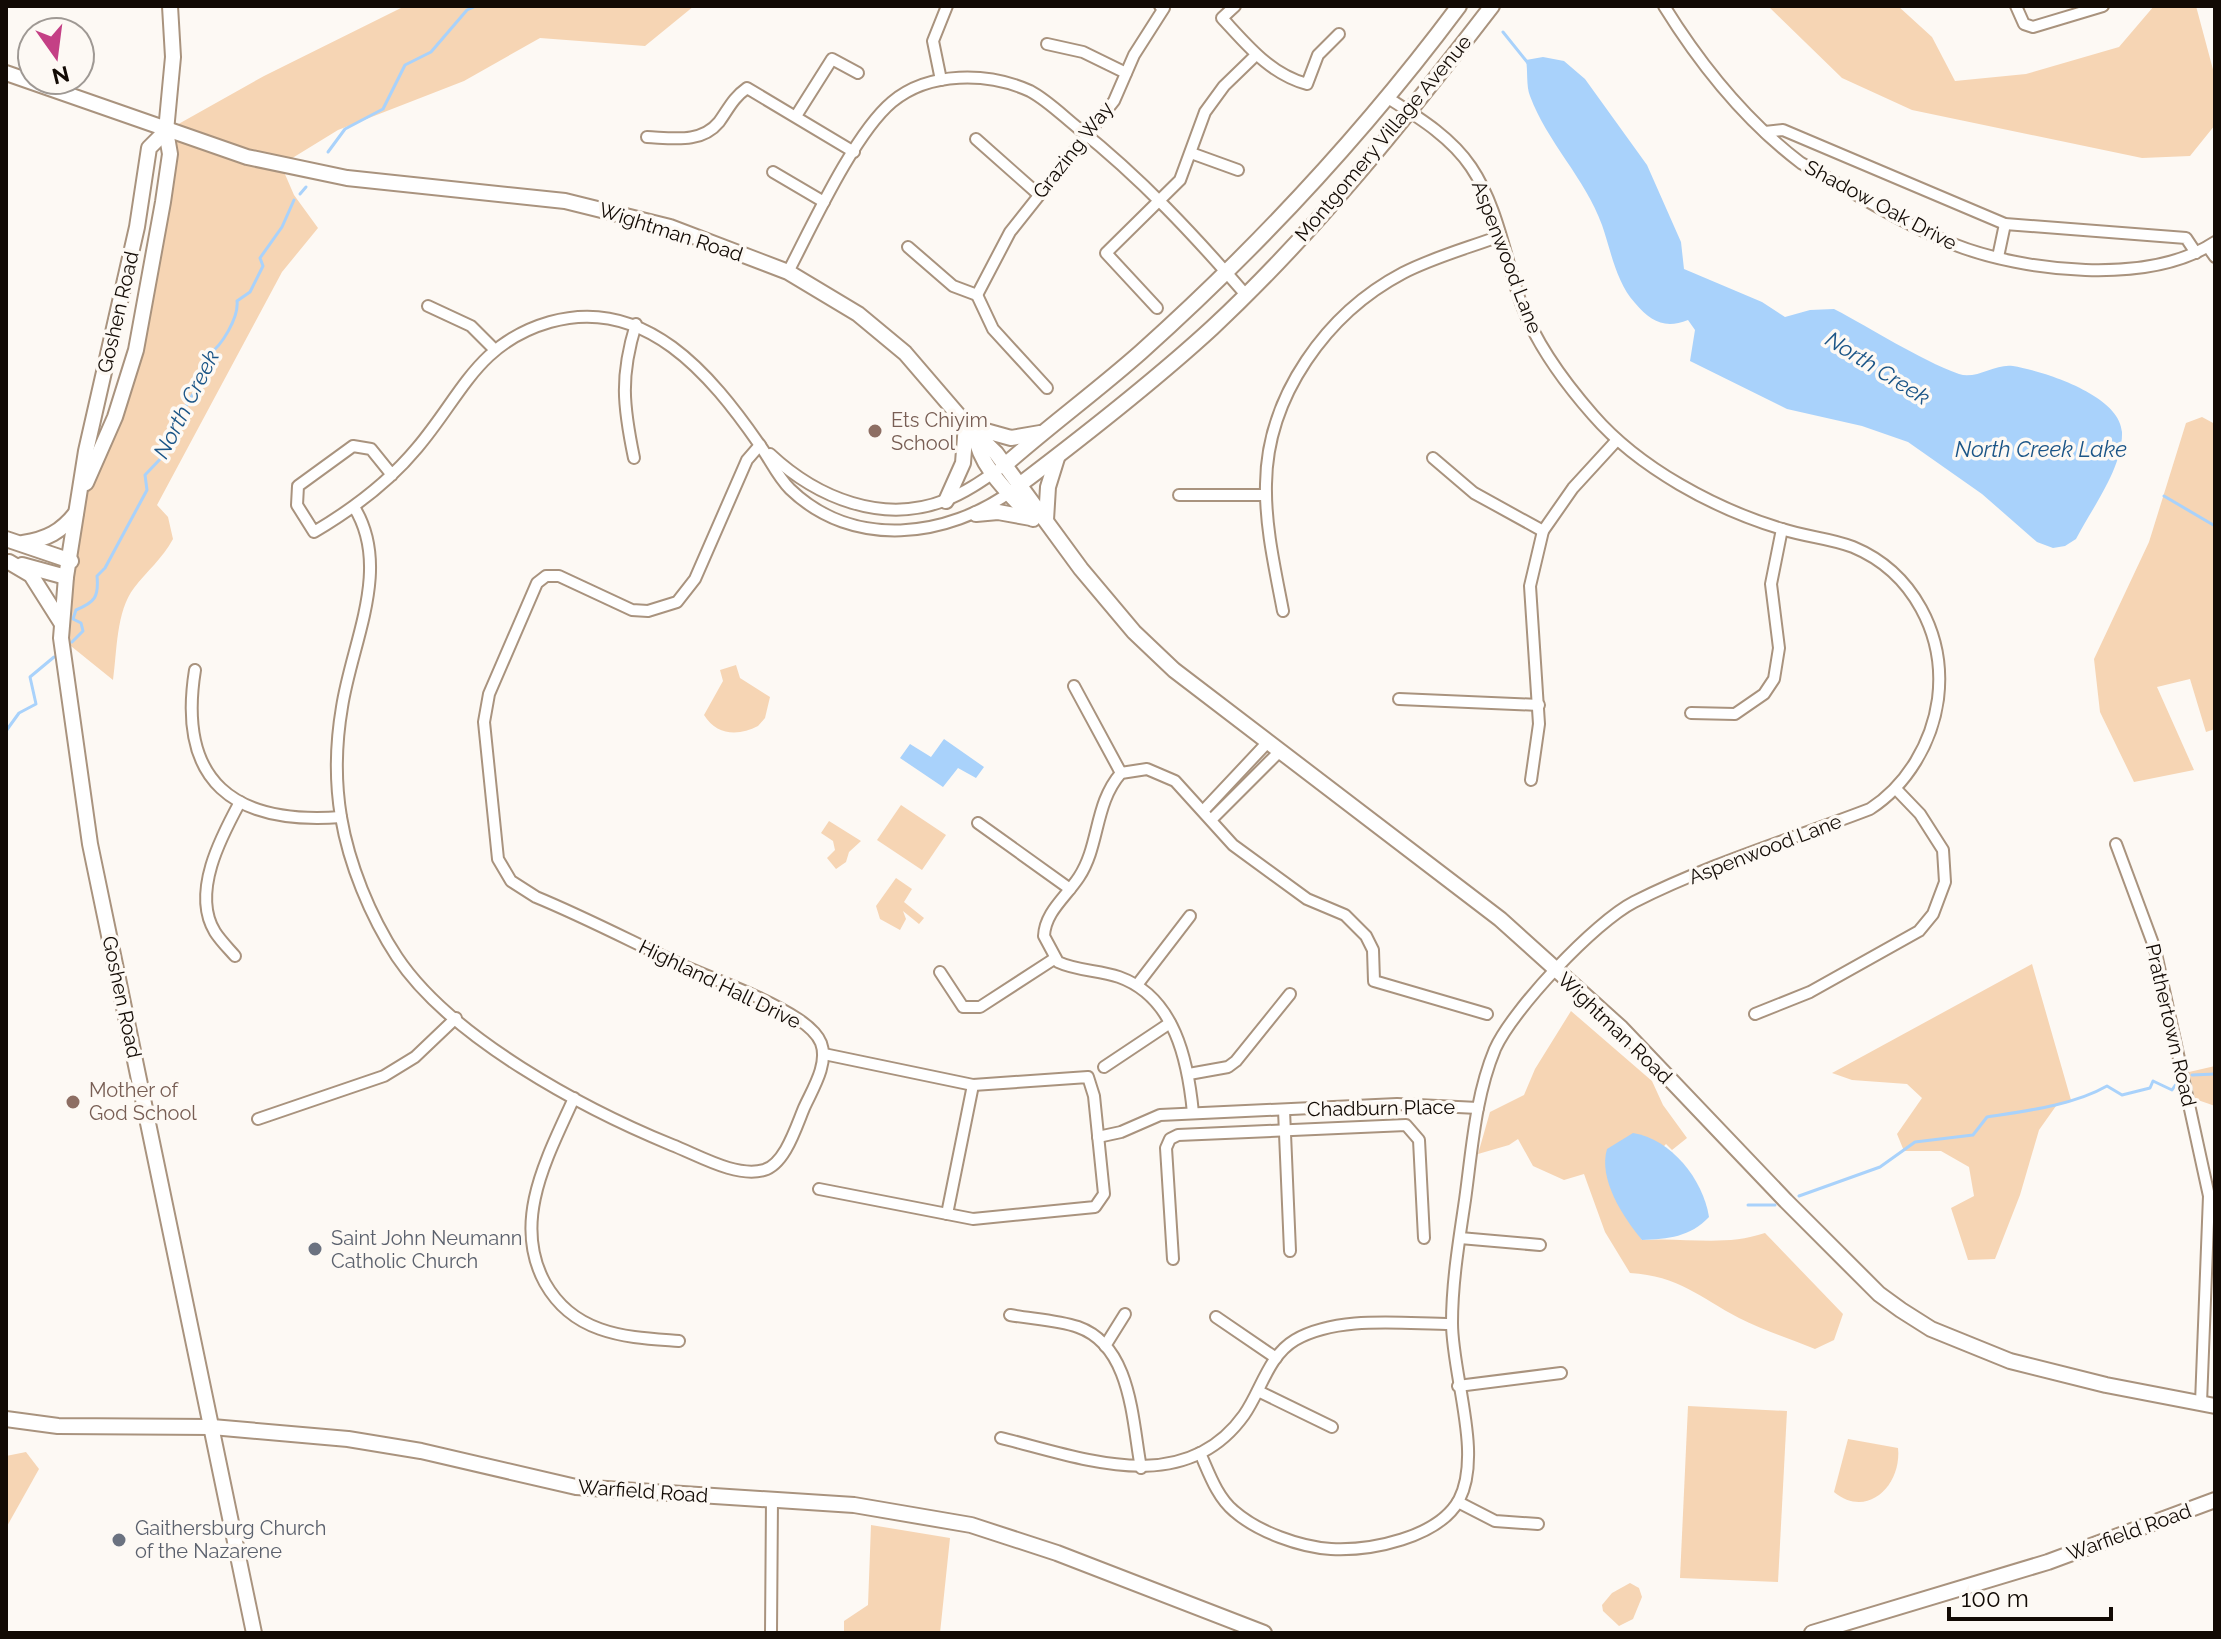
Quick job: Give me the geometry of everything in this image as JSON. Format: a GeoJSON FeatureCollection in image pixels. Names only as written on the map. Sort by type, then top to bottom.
{"type":"FeatureCollection","features":[{"type":"Feature","properties":{"kind":"main road","name":"Goshen Road"},"geometry":{"type":"LineString","coordinates":[[78,505],[115,417],[136,350],[170,154],[166,131],[173,57],[170,6]]}},
{"type":"Feature","properties":{"kind":"main road","name":"Montgomery Village Avenue"},"geometry":{"type":"LineString","coordinates":[[999,469],[1140,352],[1309,188],[1388,98],[1459,6]]}},
{"type":"Feature","properties":{"kind":"main road","name":"Montgomery Village Avenue"},"geometry":{"type":"LineString","coordinates":[[1014,490],[1210,330],[1246,295],[1329,208],[1492,6]]}},
{"type":"Feature","properties":{"kind":"main road","name":"Wightman Road"},"geometry":{"type":"LineString","coordinates":[[6,73],[166,131],[247,157],[312,172],[519,194],[633,216],[788,272],[858,314],[905,353],[970,429],[1039,519],[1050,539],[1065,548],[1134,632],[1174,670],[1272,748],[1500,919],[1621,1028],[1879,1294],[1931,1329],[2010,1361],[2106,1385],[2208,1404]]}},
{"type":"Feature","properties":{"kind":"main road","name":"Goshen Road"},"geometry":{"type":"LineString","coordinates":[[166,131],[149,148],[137,227],[86,451],[71,561],[66,577],[62,624],[63,669],[90,844],[254,1633]]}},
{"type":"Feature","properties":{"kind":"main road"},"geometry":{"type":"LineString","coordinates":[[946,501],[963,463],[970,429],[1011,438],[1044,432]]}},
{"type":"Feature","properties":{"kind":"main road"},"geometry":{"type":"LineString","coordinates":[[976,514],[998,512],[1039,519],[1059,455]]}},
{"type":"Feature","properties":{"kind":"main road"},"geometry":{"type":"LineString","coordinates":[[13,541],[52,536],[65,527],[78,505]]}},
{"type":"Feature","properties":{"kind":"main road"},"geometry":{"type":"LineString","coordinates":[[13,541],[71,561]]}},
{"type":"Feature","properties":{"kind":"main road"},"geometry":{"type":"LineString","coordinates":[[7,562],[66,577]]}},
{"type":"Feature","properties":{"kind":"main road"},"geometry":{"type":"LineString","coordinates":[[7,562],[31,575],[62,624]]}},
{"type":"Feature","properties":{"kind":"main road","name":"Warfield Road"},"geometry":{"type":"LineString","coordinates":[[6,1419],[58,1426],[212,1427],[369,1442],[576,1487],[854,1505],[971,1525],[1057,1553],[1264,1633]]}},
{"type":"Feature","properties":{"kind":"main road","name":"Warfield Road"},"geometry":{"type":"LineString","coordinates":[[1812,1633],[2048,1562],[2215,1500]]}},
{"type":"Feature","properties":{"kind":"street"},"geometry":{"type":"LineString","coordinates":[[941,80],[933,41],[947,6]]}},
{"type":"Feature","properties":{"kind":"street","name":"Grazing Way"},"geometry":{"type":"LineString","coordinates":[[977,295],[1010,232],[1114,101],[1126,73],[1164,8],[1160,6]]}},
{"type":"Feature","properties":{"kind":"street"},"geometry":{"type":"LineString","coordinates":[[1235,6],[1222,18],[1256,55],[1290,80],[1307,84],[1318,55],[1339,34]]}},
{"type":"Feature","properties":{"kind":"street","name":"Shadow Oak Drive"},"geometry":{"type":"LineString","coordinates":[[1664,6],[1733,98],[1765,132],[1801,163],[1948,242],[2034,264],[2114,269],[2178,261],[2211,245]]}},
{"type":"Feature","properties":{"kind":"street"},"geometry":{"type":"LineString","coordinates":[[2016,6],[2024,24],[2033,27],[2103,6]]}},
{"type":"Feature","properties":{"kind":"street"},"geometry":{"type":"LineString","coordinates":[[1047,44],[1083,52],[1126,73]]}},
{"type":"Feature","properties":{"kind":"street"},"geometry":{"type":"LineString","coordinates":[[1157,308],[1106,253],[1180,180],[1212,101],[1256,55]]}},
{"type":"Feature","properties":{"kind":"street"},"geometry":{"type":"LineString","coordinates":[[796,116],[832,59],[858,73]]}},
{"type":"Feature","properties":{"kind":"street"},"geometry":{"type":"LineString","coordinates":[[788,272],[824,202],[876,118],[893,101],[916,87],[966,77],[1014,85],[1034,93],[1112,154],[1161,202],[1246,295]]}},
{"type":"Feature","properties":{"kind":"street"},"geometry":{"type":"LineString","coordinates":[[647,137],[698,137],[718,122],[731,100],[747,88],[854,152]]}},
{"type":"Feature","properties":{"kind":"street","name":"Aspenwood Lane"},"geometry":{"type":"LineString","coordinates":[[1388,98],[1447,139],[1471,167],[1488,197],[1523,308],[1544,350],[1578,397],[1617,440],[1660,474],[1782,529],[1831,539],[1876,558],[1898,576],[1930,625],[1940,684],[1936,710],[1919,755],[1896,789],[1870,809],[1631,903],[1595,930],[1557,971],[1497,1046],[1478,1108],[1452,1324],[1468,1451],[1467,1475],[1458,1502]]}},
{"type":"Feature","properties":{"kind":"street","name":"Shadow Oak Drive"},"geometry":{"type":"LineString","coordinates":[[1765,132],[1783,130],[2005,224],[2186,238],[2196,253]]}},
{"type":"Feature","properties":{"kind":"street"},"geometry":{"type":"LineString","coordinates":[[976,139],[1038,194]]}},
{"type":"Feature","properties":{"kind":"street"},"geometry":{"type":"LineString","coordinates":[[1191,153],[1238,170]]}},
{"type":"Feature","properties":{"kind":"street"},"geometry":{"type":"LineString","coordinates":[[773,172],[824,202]]}},
{"type":"Feature","properties":{"kind":"street"},"geometry":{"type":"LineString","coordinates":[[1998,257],[2005,224]]}},
{"type":"Feature","properties":{"kind":"street"},"geometry":{"type":"LineString","coordinates":[[1283,611],[1266,495],[1270,449],[1280,408],[1309,356],[1353,307],[1400,275],[1500,236]]}},
{"type":"Feature","properties":{"kind":"street"},"geometry":{"type":"LineString","coordinates":[[2211,245],[2215,257]]}},
{"type":"Feature","properties":{"kind":"street"},"geometry":{"type":"LineString","coordinates":[[908,247],[953,286],[977,295],[993,329],[1047,388]]}},
{"type":"Feature","properties":{"kind":"street"},"geometry":{"type":"LineString","coordinates":[[428,306],[471,326],[494,349]]}},
{"type":"Feature","properties":{"kind":"street"},"geometry":{"type":"LineString","coordinates":[[392,475],[367,446],[346,449],[296,491],[299,510],[314,532],[354,507],[392,475],[420,445],[473,370],[494,349],[528,329],[553,321],[602,317],[636,324],[687,356],[760,445],[791,489],[827,514],[854,525],[910,532],[940,527],[976,514],[1014,490]]}},
{"type":"Feature","properties":{"kind":"street"},"geometry":{"type":"LineString","coordinates":[[634,458],[623,387],[626,356],[636,324]]}},
{"type":"Feature","properties":{"kind":"street"},"geometry":{"type":"LineString","coordinates":[[1531,780],[1539,705],[1530,596],[1543,531],[1573,488],[1617,440]]}},
{"type":"Feature","properties":{"kind":"street"},"geometry":{"type":"LineString","coordinates":[[760,445],[795,477],[832,498],[867,507],[903,509],[946,501],[999,469]]}},
{"type":"Feature","properties":{"kind":"street","name":"Highland Hall Drive"},"geometry":{"type":"LineString","coordinates":[[760,445],[747,460],[695,579],[677,602],[648,611],[632,610],[559,576],[546,576],[537,583],[485,708],[498,859],[511,881],[536,897],[800,1020],[819,1038],[824,1054]]}},
{"type":"Feature","properties":{"kind":"street"},"geometry":{"type":"LineString","coordinates":[[1433,458],[1474,493],[1543,531]]}},
{"type":"Feature","properties":{"kind":"street"},"geometry":{"type":"LineString","coordinates":[[1179,495],[1266,495]]}},
{"type":"Feature","properties":{"kind":"street"},"geometry":{"type":"LineString","coordinates":[[354,507],[369,537],[371,581],[342,707],[338,743],[341,817],[356,871],[383,933],[414,979],[456,1018],[505,1056],[630,1128],[743,1171],[764,1170],[778,1161],[818,1076],[824,1054],[973,1085],[1088,1077],[1092,1084],[1104,1194],[1095,1207],[985,1220],[819,1189]]}},
{"type":"Feature","properties":{"kind":"street"},"geometry":{"type":"LineString","coordinates":[[1691,713],[1735,714],[1764,694],[1774,679],[1779,648],[1771,584],[1782,529]]}},
{"type":"Feature","properties":{"kind":"street"},"geometry":{"type":"LineString","coordinates":[[195,670],[190,723],[200,762],[210,776],[240,802],[281,817],[341,817]]}},
{"type":"Feature","properties":{"kind":"street"},"geometry":{"type":"LineString","coordinates":[[1074,686],[1121,773]]}},
{"type":"Feature","properties":{"kind":"street"},"geometry":{"type":"LineString","coordinates":[[1399,699],[1539,705]]}},
{"type":"Feature","properties":{"kind":"street"},"geometry":{"type":"LineString","coordinates":[[1208,814],[1272,748]]}},
{"type":"Feature","properties":{"kind":"street"},"geometry":{"type":"LineString","coordinates":[[1193,1113],[1189,1074],[1170,1023],[1137,985],[1116,976],[1070,968],[1054,959],[1044,936],[1044,924],[1086,862],[1104,797],[1121,773],[1135,769],[1159,773],[1175,781],[1233,845],[1307,899],[1331,907],[1356,925],[1373,950],[1374,981],[1487,1014]]}},
{"type":"Feature","properties":{"kind":"street"},"geometry":{"type":"LineString","coordinates":[[1755,1014],[1810,992],[1919,931],[1933,914],[1945,882],[1943,850],[1920,814],[1896,789]]}},
{"type":"Feature","properties":{"kind":"street"},"geometry":{"type":"LineString","coordinates":[[235,956],[215,932],[207,903],[214,859],[240,802]]}},
{"type":"Feature","properties":{"kind":"street"},"geometry":{"type":"LineString","coordinates":[[978,823],[1070,889]]}},
{"type":"Feature","properties":{"kind":"street","name":"Prathertown Road"},"geometry":{"type":"LineString","coordinates":[[2116,844],[2155,949],[2203,1161],[2210,1222],[2208,1404]]}},
{"type":"Feature","properties":{"kind":"street"},"geometry":{"type":"LineString","coordinates":[[1137,985],[1190,916]]}},
{"type":"Feature","properties":{"kind":"street"},"geometry":{"type":"LineString","coordinates":[[940,972],[963,1007],[971,1009],[980,1007],[1054,959]]}},
{"type":"Feature","properties":{"kind":"street"},"geometry":{"type":"LineString","coordinates":[[1189,1074],[1228,1067],[1236,1061],[1290,994]]}},
{"type":"Feature","properties":{"kind":"street"},"geometry":{"type":"LineString","coordinates":[[258,1119],[384,1076],[415,1057],[456,1018]]}},
{"type":"Feature","properties":{"kind":"street"},"geometry":{"type":"LineString","coordinates":[[1104,1067],[1170,1023]]}},
{"type":"Feature","properties":{"kind":"street"},"geometry":{"type":"LineString","coordinates":[[947,1214],[973,1085]]}},
{"type":"Feature","properties":{"kind":"street"},"geometry":{"type":"LineString","coordinates":[[574,1098],[531,1210],[532,1248],[539,1271],[551,1293],[578,1319],[623,1336],[679,1341]]}},
{"type":"Feature","properties":{"kind":"street","name":"Chadburn Place"},"geometry":{"type":"LineString","coordinates":[[1098,1137],[1121,1132],[1150,1117],[1193,1113],[1397,1104],[1478,1108]]}},
{"type":"Feature","properties":{"kind":"street","name":"Chadburn Place"},"geometry":{"type":"LineString","coordinates":[[1284,1110],[1290,1251]]}},
{"type":"Feature","properties":{"kind":"street","name":"Chadburn Place"},"geometry":{"type":"LineString","coordinates":[[1173,1259],[1166,1148],[1170,1139],[1178,1135],[1406,1125],[1419,1140],[1424,1238]]}},
{"type":"Feature","properties":{"kind":"street"},"geometry":{"type":"LineString","coordinates":[[1460,1238],[1540,1245]]}},
{"type":"Feature","properties":{"kind":"street"},"geometry":{"type":"LineString","coordinates":[[1105,1346],[1125,1314]]}},
{"type":"Feature","properties":{"kind":"street"},"geometry":{"type":"LineString","coordinates":[[1010,1315],[1077,1327],[1105,1346],[1123,1377],[1141,1468]]}},
{"type":"Feature","properties":{"kind":"street"},"geometry":{"type":"LineString","coordinates":[[1216,1317],[1276,1358]]}},
{"type":"Feature","properties":{"kind":"street"},"geometry":{"type":"LineString","coordinates":[[1001,1438],[1113,1466],[1141,1468],[1178,1463],[1200,1453],[1230,1432],[1276,1358],[1293,1341],[1333,1328],[1452,1324]]}},
{"type":"Feature","properties":{"kind":"street"},"geometry":{"type":"LineString","coordinates":[[1458,1386],[1561,1373]]}},
{"type":"Feature","properties":{"kind":"street"},"geometry":{"type":"LineString","coordinates":[[1258,1391],[1332,1427]]}},
{"type":"Feature","properties":{"kind":"street"},"geometry":{"type":"LineString","coordinates":[[1200,1453],[1216,1487],[1236,1513],[1258,1527],[1316,1547],[1355,1548],[1423,1531],[1440,1521],[1458,1502],[1495,1521],[1538,1524]]}},
{"type":"Feature","properties":{"kind":"street"},"geometry":{"type":"LineString","coordinates":[[771,1633],[772,1499]]}},
{"type":"Feature","properties":{"kind":"shaded area"},"geometry":{"type":"Polygon","coordinates":[[[405,6],[694,6],[645,46],[540,38],[464,81],[338,130],[281,165],[294,195],[318,228],[282,272],[157,505],[168,517],[173,539],[128,597],[120,620],[113,680],[61,638],[76,513],[136,349],[166,131],[264,76],[405,6]]]}},
{"type":"Feature","properties":{"kind":"shaded area"},"geometry":{"type":"Polygon","coordinates":[[[1768,6],[1898,6],[1932,37],[1955,81],[2026,74],[2119,47],[2154,6],[2196,6],[2215,77],[2215,125],[2190,156],[2142,158],[1912,110],[1842,78],[1768,6]]]}},
{"type":"Feature","properties":{"kind":"shaded area"},"geometry":{"type":"Polygon","coordinates":[[[2202,417],[2215,424],[2215,729],[2206,732],[2190,679],[2157,687],[2194,770],[2134,782],[2100,712],[2094,659],[2149,542],[2186,423],[2202,417]]]}},
{"type":"Feature","properties":{"kind":"shaded area"},"geometry":{"type":"Polygon","coordinates":[[[736,665],[740,678],[770,697],[765,718],[758,726],[729,732],[715,727],[704,715],[723,681],[720,670],[736,665]]]}},
{"type":"Feature","properties":{"kind":"shaded area"},"geometry":{"type":"Polygon","coordinates":[[[901,805],[946,835],[922,870],[877,840],[901,805]]]}},
{"type":"Feature","properties":{"kind":"shaded area"},"geometry":{"type":"Polygon","coordinates":[[[829,821],[861,841],[849,852],[846,862],[836,869],[827,858],[835,850],[833,841],[821,833],[829,821]]]}},
{"type":"Feature","properties":{"kind":"shaded area"},"geometry":{"type":"Polygon","coordinates":[[[896,878],[912,889],[904,902],[924,918],[919,924],[903,911],[906,919],[900,930],[880,919],[876,906],[896,878]]]}},
{"type":"Feature","properties":{"kind":"shaded area"},"geometry":{"type":"Polygon","coordinates":[[[2032,964],[2071,1100],[2056,1106],[2039,1130],[2020,1195],[1995,1259],[1968,1260],[1951,1208],[1974,1196],[1969,1167],[1941,1151],[1904,1151],[1897,1134],[1922,1098],[1907,1084],[1852,1080],[1832,1073],[2032,964]]]}},
{"type":"Feature","properties":{"kind":"shaded area"},"geometry":{"type":"Polygon","coordinates":[[[1571,1011],[1652,1081],[1663,1105],[1687,1138],[1672,1150],[1666,1144],[1615,1198],[1642,1240],[1719,1241],[1765,1233],[1843,1314],[1834,1340],[1815,1349],[1748,1322],[1675,1283],[1630,1273],[1605,1232],[1584,1174],[1564,1180],[1533,1166],[1518,1139],[1509,1145],[1478,1154],[1490,1112],[1524,1095],[1535,1069],[1571,1011]]]}},
{"type":"Feature","properties":{"kind":"shaded area"},"geometry":{"type":"Polygon","coordinates":[[[2215,1066],[2215,1106],[2195,1099],[2189,1072],[2215,1066]]]}},
{"type":"Feature","properties":{"kind":"shaded area"},"geometry":{"type":"Polygon","coordinates":[[[1688,1406],[1787,1411],[1778,1582],[1680,1578],[1688,1406]]]}},
{"type":"Feature","properties":{"kind":"shaded area"},"geometry":{"type":"Polygon","coordinates":[[[1848,1439],[1898,1448],[1894,1474],[1880,1494],[1870,1500],[1847,1500],[1834,1492],[1848,1439]]]}},
{"type":"Feature","properties":{"kind":"shaded area"},"geometry":{"type":"Polygon","coordinates":[[[26,1452],[39,1469],[6,1528],[6,1456],[26,1452]]]}},
{"type":"Feature","properties":{"kind":"shaded area"},"geometry":{"type":"Polygon","coordinates":[[[871,1525],[950,1538],[940,1633],[844,1633],[844,1621],[868,1605],[871,1525]]]}},
{"type":"Feature","properties":{"kind":"shaded area"},"geometry":{"type":"Polygon","coordinates":[[[1630,1583],[1639,1588],[1642,1597],[1633,1619],[1619,1626],[1603,1611],[1602,1605],[1612,1593],[1630,1583]]]}},
{"type":"Feature","properties":{"kind":"water","name":"North Creek Lake"},"geometry":{"type":"Polygon","coordinates":[[[1543,57],[1564,61],[1585,79],[1647,165],[1681,242],[1684,269],[1762,302],[1785,317],[1810,310],[1834,309],[1959,374],[1972,375],[2013,366],[2060,379],[2095,396],[2108,407],[2118,419],[2122,432],[2121,446],[2112,474],[2076,539],[2065,546],[2053,548],[2037,542],[1982,494],[1908,442],[1862,426],[1787,409],[1690,361],[1695,330],[1688,320],[1665,324],[1653,319],[1628,295],[1595,208],[1537,113],[1529,92],[1526,60],[1543,57]]]}},
{"type":"Feature","properties":{"kind":"water"},"geometry":{"type":"Polygon","coordinates":[[[944,739],[984,767],[976,778],[958,768],[943,787],[900,758],[910,744],[931,757],[944,739]]]}},
{"type":"Feature","properties":{"kind":"water"},"geometry":{"type":"Polygon","coordinates":[[[1633,1133],[1660,1143],[1683,1163],[1706,1203],[1709,1217],[1702,1224],[1678,1236],[1661,1239],[1642,1240],[1635,1231],[1614,1197],[1605,1161],[1607,1149],[1633,1133]]]}},
{"type":"Feature","properties":{"kind":"waterway","name":"North Creek"},"geometry":{"type":"LineString","coordinates":[[328,152],[345,129],[383,109],[405,65],[431,52],[467,10],[476,6]]}},
{"type":"Feature","properties":{"kind":"waterway","name":"North Creek"},"geometry":{"type":"LineString","coordinates":[[1503,32],[1528,63]]}},
{"type":"Feature","properties":{"kind":"waterway","name":"North Creek"},"geometry":{"type":"LineString","coordinates":[[300,194],[306,187]]}},
{"type":"Feature","properties":{"kind":"waterway","name":"North Creek"},"geometry":{"type":"LineString","coordinates":[[72,642],[83,631],[81,623],[73,619],[76,610],[94,598],[97,576],[105,568],[147,490],[145,475],[164,455],[167,438],[209,367],[208,355],[228,331],[237,301],[250,292],[263,266],[260,258],[282,227],[294,200]]}},
{"type":"Feature","properties":{"kind":"waterway","name":"North Creek"},"geometry":{"type":"LineString","coordinates":[[2164,496],[2215,526]]}},
{"type":"Feature","properties":{"kind":"waterway","name":"North Creek"},"geometry":{"type":"LineString","coordinates":[[6,731],[19,713],[36,704],[30,677],[54,657]]}},
{"type":"Feature","properties":{"kind":"waterway"},"geometry":{"type":"LineString","coordinates":[[2192,1075],[2215,1074]]}},
{"type":"Feature","properties":{"kind":"waterway"},"geometry":{"type":"LineString","coordinates":[[1799,1196],[1880,1167],[1915,1142],[1973,1135],[1987,1117],[2065,1103],[2107,1086],[2122,1095],[2150,1088],[2153,1081],[2172,1090],[2179,1080]]}},
{"type":"Feature","properties":{"kind":"waterway"},"geometry":{"type":"LineString","coordinates":[[1748,1205],[1775,1205]]}},
{"type":"Feature","properties":{"kind":"place","name":"Ets Chiyim School"},"geometry":{"type":"Point","coordinates":[875,431]}},
{"type":"Feature","properties":{"kind":"place","name":"Mother of God School"},"geometry":{"type":"Point","coordinates":[73,1102]}},
{"type":"Feature","properties":{"kind":"place","name":"Saint John Neumann Catholic Church"},"geometry":{"type":"Point","coordinates":[315,1249]}},
{"type":"Feature","properties":{"kind":"place","name":"Gaithersburg Church of the Nazarene"},"geometry":{"type":"Point","coordinates":[119,1540]}}]}
